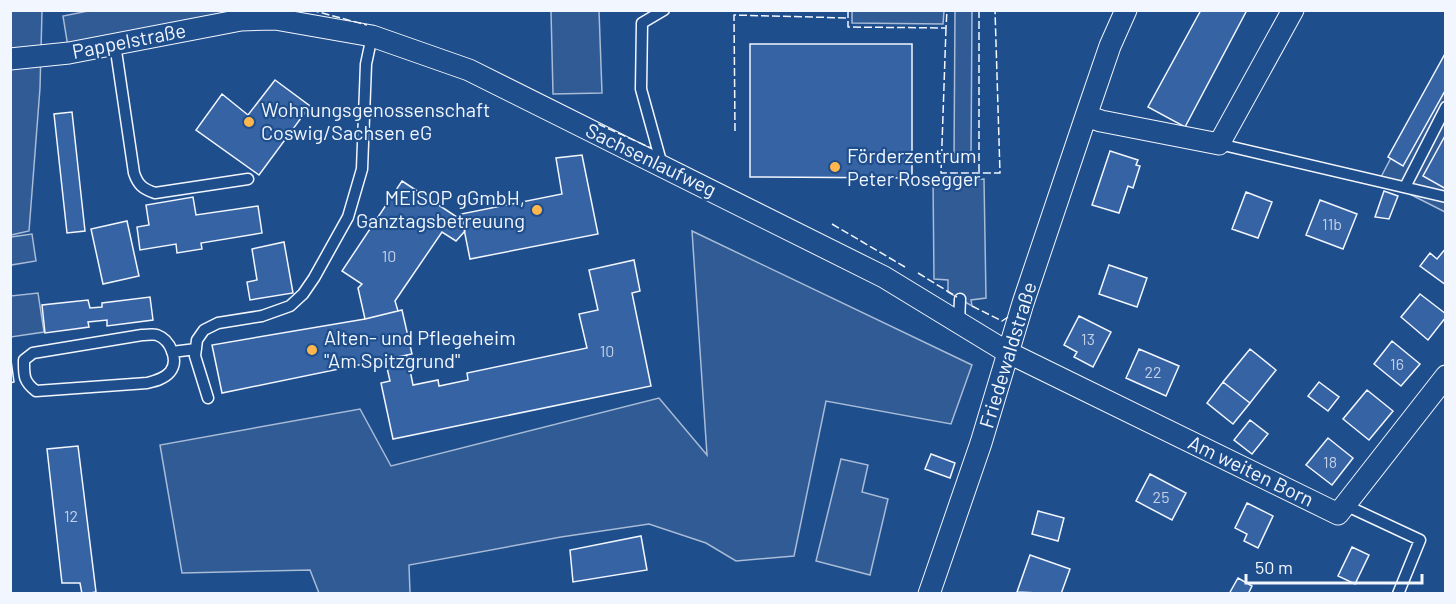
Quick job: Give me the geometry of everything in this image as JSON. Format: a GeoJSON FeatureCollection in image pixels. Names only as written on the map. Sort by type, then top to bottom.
{"type":"FeatureCollection","features":[{"type":"Feature","properties":{"kind":"street","name":"Friedewaldstraße"},"geometry":{"type":"LineString","coordinates":[[929,594],[981,443],[1007,352],[1086,116],[1110,46],[1126,10]]}},
{"type":"Feature","properties":{"kind":"street"},"geometry":{"type":"LineString","coordinates":[[1086,116],[1101,121],[1219,144],[1293,10]]}},
{"type":"Feature","properties":{"kind":"street","name":"Sachsenlaufweg"},"geometry":{"type":"LineString","coordinates":[[274,15],[372,36],[469,70],[884,277],[1007,352]]}},
{"type":"Feature","properties":{"kind":"street","name":"Pappelstraße"},"geometry":{"type":"LineString","coordinates":[[10,59],[69,53],[274,15]]}},
{"type":"Feature","properties":{"kind":"street","name":"Am weiten Born"},"geometry":{"type":"LineString","coordinates":[[1007,352],[1338,514],[1345,505]]}},
{"type":"Feature","properties":{"kind":"street"},"geometry":{"type":"LineString","coordinates":[[1345,505],[1446,376]]}},
{"type":"Feature","properties":{"kind":"lane"},"geometry":{"type":"LineString","coordinates":[[662,166],[641,89],[641,40],[642,23],[664,10]]}},
{"type":"Feature","properties":{"kind":"lane"},"geometry":{"type":"LineString","coordinates":[[208,398],[195,356],[197,340],[204,330],[218,323],[262,316],[290,306],[303,294],[314,278],[348,217],[363,161],[366,64],[372,36]]}},
{"type":"Feature","properties":{"kind":"lane"},"geometry":{"type":"LineString","coordinates":[[115,44],[134,173],[138,183],[155,193],[248,179]]}},
{"type":"Feature","properties":{"kind":"lane"},"geometry":{"type":"LineString","coordinates":[[1405,187],[1446,107]]}},
{"type":"Feature","properties":{"kind":"lane"},"geometry":{"type":"LineString","coordinates":[[1219,144],[1446,197]]}},
{"type":"Feature","properties":{"kind":"lane"},"geometry":{"type":"LineString","coordinates":[[959,323],[960,299]]}},
{"type":"Feature","properties":{"kind":"lane"},"geometry":{"type":"LineString","coordinates":[[142,334],[156,335],[167,341],[172,352],[174,364],[169,373],[147,383],[36,391],[28,385],[24,375],[24,360],[33,353],[142,334]]}},
{"type":"Feature","properties":{"kind":"lane"},"geometry":{"type":"LineString","coordinates":[[172,352],[196,349]]}},
{"type":"Feature","properties":{"kind":"lane"},"geometry":{"type":"LineString","coordinates":[[1345,505],[1420,540],[1398,594]]}},
{"type":"Feature","properties":{"kind":"shaded area"},"geometry":{"type":"Polygon","coordinates":[[[93,10],[221,10],[224,23],[69,53],[63,16],[93,10]]]}},
{"type":"Feature","properties":{"kind":"shaded area"},"geometry":{"type":"Polygon","coordinates":[[[11,11],[42,11],[40,88],[29,231],[11,235],[11,11]]]}},
{"type":"Feature","properties":{"kind":"shaded area"},"geometry":{"type":"Polygon","coordinates":[[[551,11],[599,11],[602,93],[553,94],[551,11]]]}},
{"type":"Feature","properties":{"kind":"shaded area"},"geometry":{"type":"Polygon","coordinates":[[[852,11],[944,11],[943,24],[852,23],[852,11]]]}},
{"type":"Feature","properties":{"kind":"shaded area"},"geometry":{"type":"Polygon","coordinates":[[[955,11],[972,11],[971,160],[954,160],[955,11]]]}},
{"type":"Feature","properties":{"kind":"shaded area"},"geometry":{"type":"Polygon","coordinates":[[[1445,54],[1445,212],[1390,184],[1381,177],[1445,54]]]}},
{"type":"Feature","properties":{"kind":"shaded area"},"geometry":{"type":"Polygon","coordinates":[[[984,179],[986,298],[971,300],[972,306],[948,292],[948,280],[934,279],[933,180],[984,179]]]}},
{"type":"Feature","properties":{"kind":"shaded area"},"geometry":{"type":"Polygon","coordinates":[[[692,231],[972,365],[951,424],[826,401],[794,556],[736,561],[706,543],[649,524],[561,537],[409,565],[410,593],[319,593],[310,570],[182,573],[160,445],[360,409],[391,466],[659,398],[707,455],[692,231]]]}},
{"type":"Feature","properties":{"kind":"shaded area"},"geometry":{"type":"Polygon","coordinates":[[[32,234],[36,261],[11,265],[11,237],[32,234]]]}},
{"type":"Feature","properties":{"kind":"shaded area"},"geometry":{"type":"Polygon","coordinates":[[[38,293],[44,332],[11,337],[11,296],[38,293]]]}},
{"type":"Feature","properties":{"kind":"shaded area"},"geometry":{"type":"Polygon","coordinates":[[[841,459],[868,465],[862,492],[888,499],[870,575],[816,561],[841,459]]]}},
{"type":"Feature","properties":{"kind":"building"},"geometry":{"type":"Polygon","coordinates":[[[1201,10],[1247,10],[1185,127],[1148,107],[1201,10]]]}},
{"type":"Feature","properties":{"kind":"building"},"geometry":{"type":"Polygon","coordinates":[[[750,44],[912,44],[912,178],[750,177],[750,44]]]}},
{"type":"Feature","properties":{"kind":"building"},"geometry":{"type":"Polygon","coordinates":[[[1446,52],[1446,89],[1403,166],[1388,157],[1446,52]]]}},
{"type":"Feature","properties":{"kind":"building","name":"Wohnungsgenossenschaft Coswig/Sachsen eG"},"geometry":{"type":"Polygon","coordinates":[[[275,80],[310,106],[259,175],[196,130],[222,94],[248,115],[275,80]]]}},
{"type":"Feature","properties":{"kind":"building"},"geometry":{"type":"Polygon","coordinates":[[[72,112],[85,231],[67,233],[54,114],[72,112]]]}},
{"type":"Feature","properties":{"kind":"building"},"geometry":{"type":"Polygon","coordinates":[[[1446,134],[1446,189],[1423,176],[1446,134]]]}},
{"type":"Feature","properties":{"kind":"building"},"geometry":{"type":"Polygon","coordinates":[[[1110,151],[1138,160],[1136,165],[1140,166],[1133,188],[1128,186],[1119,213],[1092,205],[1110,151]]]}},
{"type":"Feature","properties":{"kind":"building","name":"MEISOP gGmbH, Ganztagsbetreuung"},"geometry":{"type":"Polygon","coordinates":[[[582,155],[598,234],[470,259],[461,214],[562,194],[556,158],[582,155]]]}},
{"type":"Feature","properties":{"kind":"building"},"geometry":{"type":"Polygon","coordinates":[[[402,181],[463,221],[465,231],[456,241],[442,232],[395,301],[398,311],[365,319],[358,288],[362,284],[342,271],[402,181]]]}},
{"type":"Feature","properties":{"kind":"building"},"geometry":{"type":"Polygon","coordinates":[[[1384,191],[1398,196],[1389,219],[1375,217],[1384,191]]]}},
{"type":"Feature","properties":{"kind":"building"},"geometry":{"type":"Polygon","coordinates":[[[1246,192],[1272,202],[1258,238],[1232,229],[1246,192]]]}},
{"type":"Feature","properties":{"kind":"building"},"geometry":{"type":"Polygon","coordinates":[[[193,197],[196,215],[258,206],[262,233],[201,243],[202,249],[177,253],[176,244],[140,250],[137,227],[149,225],[146,205],[193,197]]]}},
{"type":"Feature","properties":{"kind":"building"},"geometry":{"type":"Polygon","coordinates":[[[1320,200],[1357,214],[1343,249],[1306,235],[1320,200]]]}},
{"type":"Feature","properties":{"kind":"building"},"geometry":{"type":"Polygon","coordinates":[[[127,221],[139,276],[103,284],[91,229],[127,221]]]}},
{"type":"Feature","properties":{"kind":"building"},"geometry":{"type":"Polygon","coordinates":[[[284,242],[293,293],[250,300],[247,282],[257,280],[252,249],[284,242]]]}},
{"type":"Feature","properties":{"kind":"building"},"geometry":{"type":"Polygon","coordinates":[[[1446,248],[1446,285],[1420,266],[1430,253],[1437,259],[1446,248]]]}},
{"type":"Feature","properties":{"kind":"building"},"geometry":{"type":"Polygon","coordinates":[[[634,260],[640,291],[632,293],[651,386],[393,439],[381,383],[390,381],[385,359],[407,355],[413,385],[438,380],[439,386],[468,380],[467,373],[587,348],[579,314],[598,310],[589,270],[634,260]]]}},
{"type":"Feature","properties":{"kind":"building"},"geometry":{"type":"Polygon","coordinates":[[[1109,265],[1147,278],[1137,307],[1099,294],[1109,265]]]}},
{"type":"Feature","properties":{"kind":"building"},"geometry":{"type":"Polygon","coordinates":[[[1420,294],[1446,314],[1428,340],[1401,317],[1420,294]]]}},
{"type":"Feature","properties":{"kind":"building"},"geometry":{"type":"Polygon","coordinates":[[[150,297],[153,320],[107,326],[107,320],[88,322],[89,327],[45,333],[42,305],[88,300],[90,308],[102,307],[102,303],[150,297]]]}},
{"type":"Feature","properties":{"kind":"building","name":"Alten- und Pflegeheim \"Am Spitzgrund\""},"geometry":{"type":"Polygon","coordinates":[[[402,310],[412,354],[222,393],[212,345],[365,319],[402,310]]]}},
{"type":"Feature","properties":{"kind":"building"},"geometry":{"type":"Polygon","coordinates":[[[1079,316],[1111,332],[1093,367],[1074,357],[1077,352],[1064,345],[1079,316]]]}},
{"type":"Feature","properties":{"kind":"building"},"geometry":{"type":"Polygon","coordinates":[[[1392,341],[1420,364],[1401,386],[1374,364],[1392,341]]]}},
{"type":"Feature","properties":{"kind":"building"},"geometry":{"type":"Polygon","coordinates":[[[1139,349],[1179,366],[1166,396],[1126,378],[1139,349]]]}},
{"type":"Feature","properties":{"kind":"building"},"geometry":{"type":"Polygon","coordinates":[[[1250,349],[1276,370],[1250,403],[1223,382],[1250,349]]]}},
{"type":"Feature","properties":{"kind":"building"},"geometry":{"type":"Polygon","coordinates":[[[10,353],[14,382],[10,383],[10,353]]]}},
{"type":"Feature","properties":{"kind":"building"},"geometry":{"type":"Polygon","coordinates":[[[1223,382],[1250,403],[1233,424],[1207,403],[1223,382]]]}},
{"type":"Feature","properties":{"kind":"building"},"geometry":{"type":"Polygon","coordinates":[[[1319,382],[1339,397],[1328,411],[1308,396],[1319,382]]]}},
{"type":"Feature","properties":{"kind":"building"},"geometry":{"type":"Polygon","coordinates":[[[1367,390],[1393,411],[1369,440],[1343,419],[1367,390]]]}},
{"type":"Feature","properties":{"kind":"building"},"geometry":{"type":"Polygon","coordinates":[[[1250,420],[1268,434],[1252,454],[1234,440],[1250,420]]]}},
{"type":"Feature","properties":{"kind":"building"},"geometry":{"type":"Polygon","coordinates":[[[1328,438],[1353,458],[1332,485],[1306,465],[1328,438]]]}},
{"type":"Feature","properties":{"kind":"building"},"geometry":{"type":"Polygon","coordinates":[[[78,446],[96,592],[84,594],[82,594],[80,583],[62,583],[47,449],[78,446]]]}},
{"type":"Feature","properties":{"kind":"building"},"geometry":{"type":"Polygon","coordinates":[[[931,454],[955,463],[950,478],[925,469],[931,454]]]}},
{"type":"Feature","properties":{"kind":"building"},"geometry":{"type":"Polygon","coordinates":[[[1150,474],[1186,493],[1172,520],[1136,501],[1150,474]]]}},
{"type":"Feature","properties":{"kind":"building"},"geometry":{"type":"Polygon","coordinates":[[[1247,503],[1273,516],[1258,548],[1244,541],[1247,534],[1235,528],[1247,503]]]}},
{"type":"Feature","properties":{"kind":"building"},"geometry":{"type":"Polygon","coordinates":[[[1038,511],[1064,518],[1058,541],[1032,534],[1038,511]]]}},
{"type":"Feature","properties":{"kind":"building"},"geometry":{"type":"Polygon","coordinates":[[[641,536],[647,570],[573,582],[570,550],[641,536]]]}},
{"type":"Feature","properties":{"kind":"building"},"geometry":{"type":"Polygon","coordinates":[[[1352,547],[1369,555],[1355,584],[1338,576],[1352,547]]]}},
{"type":"Feature","properties":{"kind":"building"},"geometry":{"type":"Polygon","coordinates":[[[1030,555],[1070,569],[1061,594],[1017,592],[1030,555]]]}},
{"type":"Feature","properties":{"kind":"building"},"geometry":{"type":"Polygon","coordinates":[[[1238,578],[1252,586],[1248,594],[1229,594],[1238,578]]]}},
{"type":"Feature","properties":{"kind":"fence"},"geometry":{"type":"LineString","coordinates":[[311,10],[367,25]]}},
{"type":"Feature","properties":{"kind":"fence"},"geometry":{"type":"LineString","coordinates":[[848,10],[848,27],[946,28],[947,10]]}},
{"type":"Feature","properties":{"kind":"fence"},"geometry":{"type":"LineString","coordinates":[[979,10],[979,173]]}},
{"type":"Feature","properties":{"kind":"fence"},"geometry":{"type":"LineString","coordinates":[[946,28],[941,173],[1000,173],[995,10]]}},
{"type":"Feature","properties":{"kind":"fence"},"geometry":{"type":"LineString","coordinates":[[735,131],[734,15],[848,18]]}},
{"type":"Feature","properties":{"kind":"fence"},"geometry":{"type":"LineString","coordinates":[[598,124],[651,148]]}},
{"type":"Feature","properties":{"kind":"fence"},"geometry":{"type":"LineString","coordinates":[[832,224],[905,267]]}},
{"type":"Feature","properties":{"kind":"fence"},"geometry":{"type":"LineString","coordinates":[[918,273],[957,297]]}},
{"type":"Feature","properties":{"kind":"fence"},"geometry":{"type":"LineString","coordinates":[[972,306],[1002,321],[1008,317]]}},
{"type":"Feature","properties":{"kind":"place","name":"Wohnungsgenossenschaft Coswig/Sachsen eG"},"geometry":{"type":"Point","coordinates":[249,122]}},
{"type":"Feature","properties":{"kind":"place","name":"Förderzentrum Peter Rosegger"},"geometry":{"type":"Point","coordinates":[835,167]}},
{"type":"Feature","properties":{"kind":"place","name":"MEISOP gGmbH, Ganztagsbetreuung"},"geometry":{"type":"Point","coordinates":[537,210]}},
{"type":"Feature","properties":{"kind":"place","name":"Alten- und Pflegeheim \"Am Spitzgrund\""},"geometry":{"type":"Point","coordinates":[312,350]}}]}
